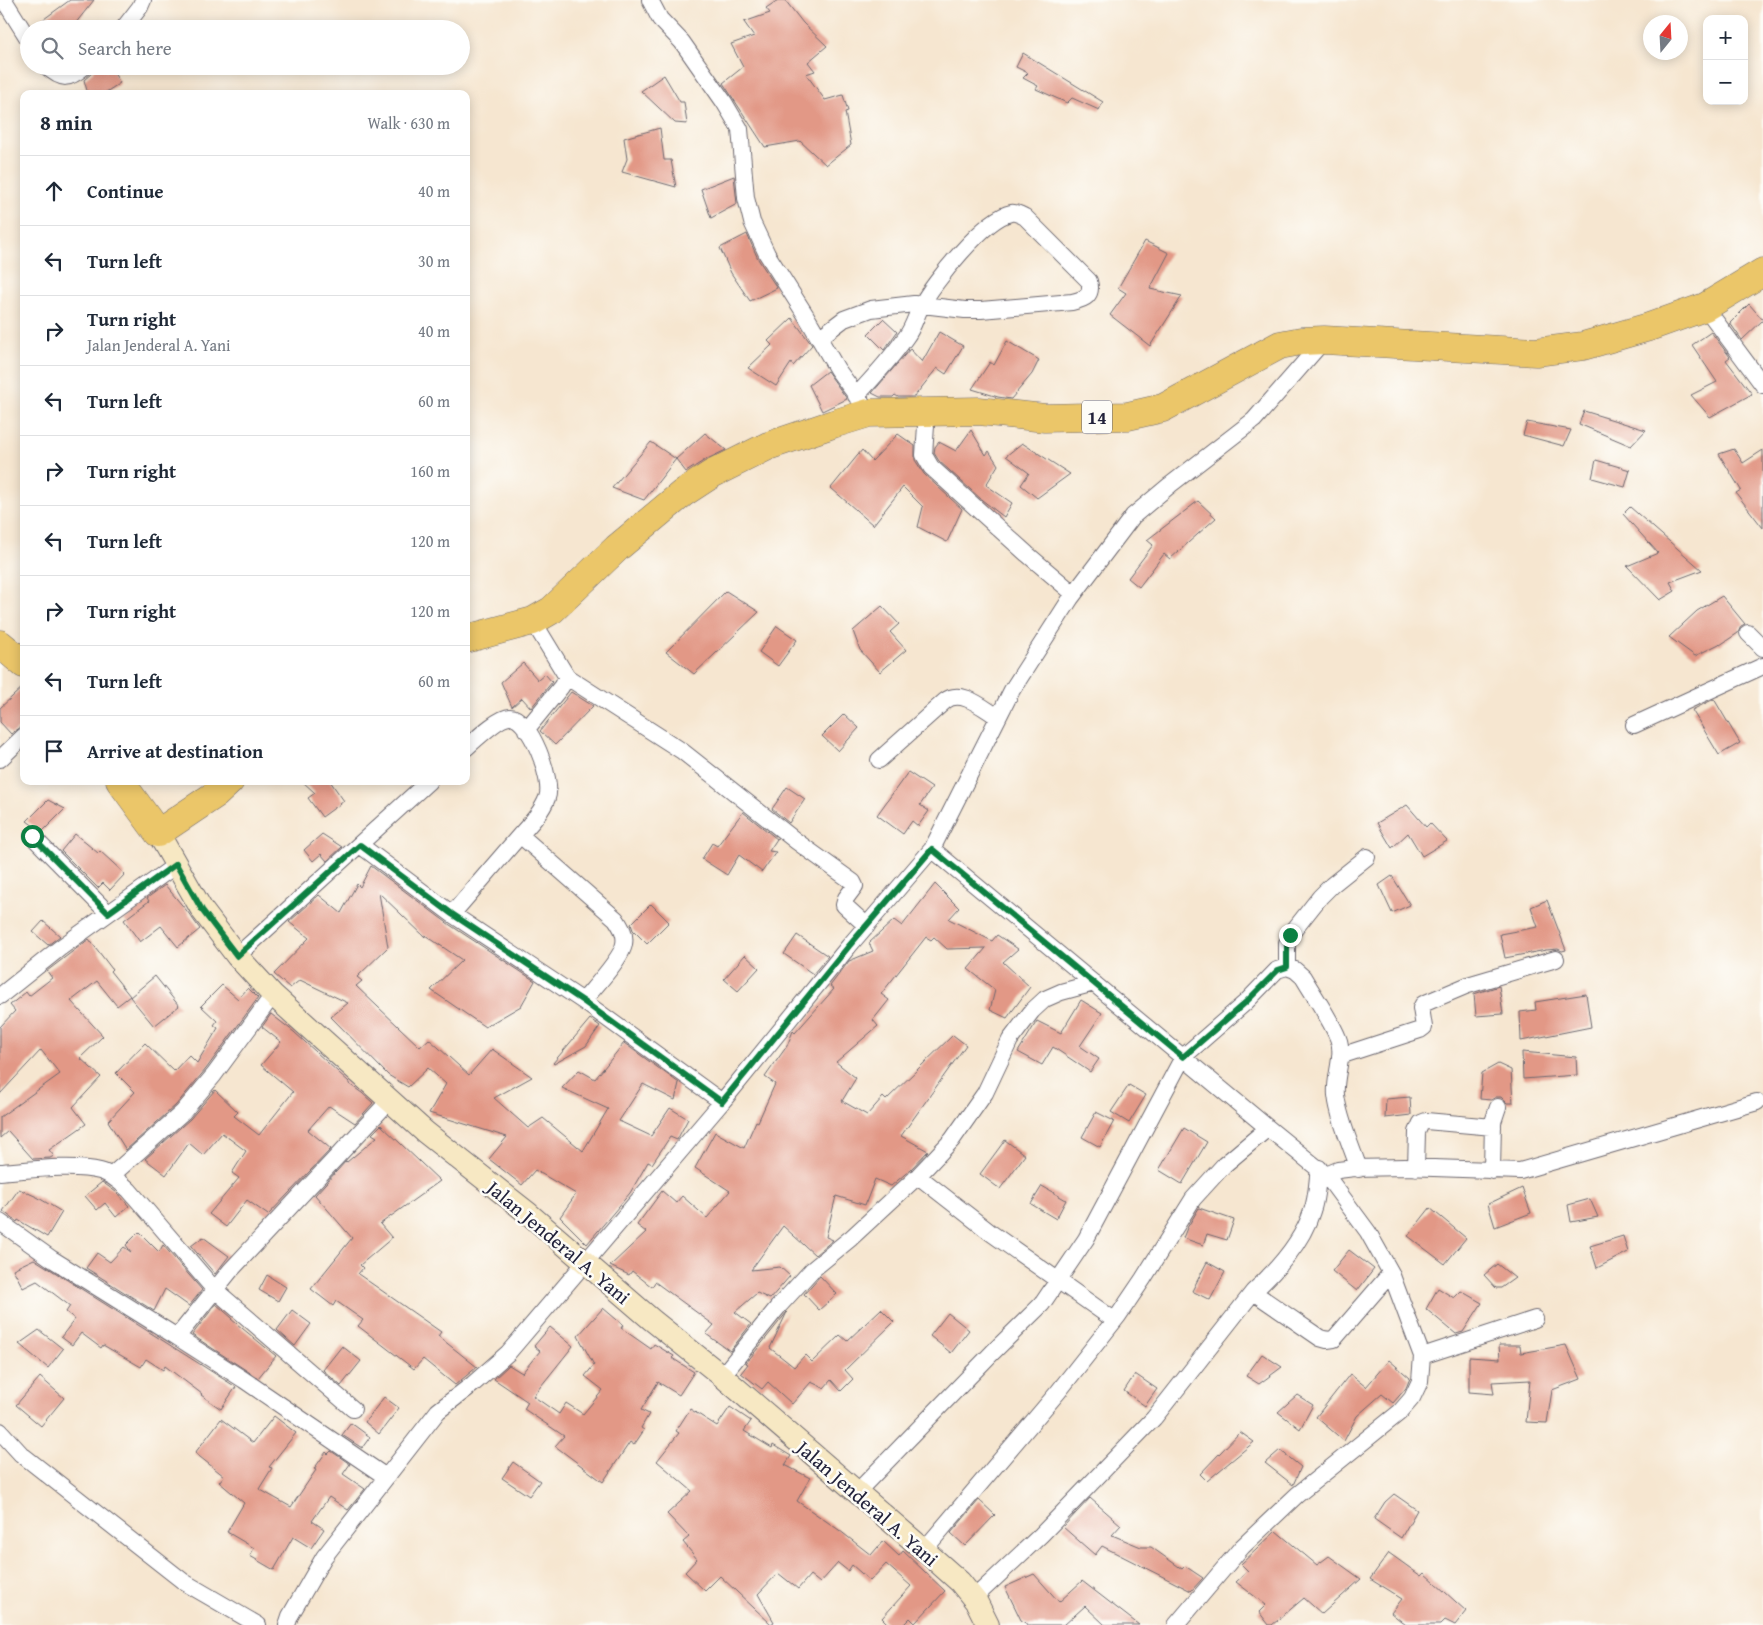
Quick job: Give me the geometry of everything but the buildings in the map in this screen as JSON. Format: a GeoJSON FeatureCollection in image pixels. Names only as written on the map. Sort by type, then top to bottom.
{"type":"FeatureCollection","features":[{"type":"Feature","properties":{"kind":"highway","name":"14"},"geometry":{"type":"LineString","coordinates":[[470,638],[533,621],[552,610],[617,548],[683,493],[712,474],[768,446],[833,424],[863,405],[927,411],[979,411],[1045,418],[1128,416],[1163,408],[1280,345],[1301,341],[1324,340],[1536,352],[1582,346],[1650,327],[1705,307],[1763,272]]}},
{"type":"Feature","properties":{"kind":"highway"},"geometry":{"type":"LineString","coordinates":[[123,785],[158,833],[216,794],[226,785]]}},
{"type":"Feature","properties":{"kind":"main road","name":"Jalan Jenderal A. Yani"},"geometry":{"type":"LineString","coordinates":[[158,833],[202,910],[237,956],[273,995],[425,1132],[529,1214],[652,1320],[722,1376],[924,1550],[960,1582],[974,1599],[988,1625]]}},
{"type":"Feature","properties":{"kind":"street"},"geometry":{"type":"LineString","coordinates":[[4,0],[20,26]]}},
{"type":"Feature","properties":{"kind":"street"},"geometry":{"type":"LineString","coordinates":[[131,20],[140,7],[142,0]]}},
{"type":"Feature","properties":{"kind":"street"},"geometry":{"type":"LineString","coordinates":[[650,0],[660,19],[682,42],[724,102],[740,129],[746,198],[752,222],[767,254],[837,369],[863,405],[887,364],[908,335],[921,305],[946,270],[969,244],[990,225],[1011,213],[1020,214],[1025,217],[1085,276],[1090,286],[1088,296],[1072,302],[981,310],[921,305],[914,304],[885,307],[844,319],[819,338]]}},
{"type":"Feature","properties":{"kind":"street"},"geometry":{"type":"LineString","coordinates":[[57,75],[65,78],[73,75]]}},
{"type":"Feature","properties":{"kind":"street"},"geometry":{"type":"LineString","coordinates":[[1705,307],[1763,385]]}},
{"type":"Feature","properties":{"kind":"street"},"geometry":{"type":"LineString","coordinates":[[287,1625],[290,1616],[324,1557],[438,1411],[473,1384],[508,1353],[722,1102],[866,926],[932,849],[1012,690],[1074,594],[1133,516],[1254,420],[1324,340]]}},
{"type":"Feature","properties":{"kind":"street"},"geometry":{"type":"LineString","coordinates":[[927,411],[924,455],[931,467],[1074,594]]}},
{"type":"Feature","properties":{"kind":"street"},"geometry":{"type":"LineString","coordinates":[[533,621],[567,677],[682,752],[796,841],[854,882],[855,886],[846,898],[844,905],[866,926]]}},
{"type":"Feature","properties":{"kind":"street"},"geometry":{"type":"LineString","coordinates":[[1748,633],[1763,648]]}},
{"type":"Feature","properties":{"kind":"street"},"geometry":{"type":"LineString","coordinates":[[1634,725],[1763,666]]}},
{"type":"Feature","properties":{"kind":"street"},"geometry":{"type":"LineString","coordinates":[[526,730],[567,677]]}},
{"type":"Feature","properties":{"kind":"street"},"geometry":{"type":"LineString","coordinates":[[879,760],[944,701],[953,696],[962,696],[998,717]]}},
{"type":"Feature","properties":{"kind":"street"},"geometry":{"type":"LineString","coordinates":[[452,914],[544,806],[548,796],[549,782],[542,760],[522,722],[515,717],[507,717],[481,734],[470,744]]}},
{"type":"Feature","properties":{"kind":"street"},"geometry":{"type":"LineString","coordinates":[[0,759],[20,740]]}},
{"type":"Feature","properties":{"kind":"street"},"geometry":{"type":"LineString","coordinates":[[237,956],[425,785]]}},
{"type":"Feature","properties":{"kind":"street"},"geometry":{"type":"LineString","coordinates":[[520,835],[616,919],[623,929],[624,946],[619,956],[583,1001]]}},
{"type":"Feature","properties":{"kind":"street"},"geometry":{"type":"LineString","coordinates":[[32,836],[108,913]]}},
{"type":"Feature","properties":{"kind":"street"},"geometry":{"type":"LineString","coordinates":[[360,845],[452,914],[583,1001],[722,1102]]}},
{"type":"Feature","properties":{"kind":"street"},"geometry":{"type":"LineString","coordinates":[[932,849],[1268,1128],[1340,1170],[1416,1168],[1520,1171],[1757,1102]]}},
{"type":"Feature","properties":{"kind":"street"},"geometry":{"type":"LineString","coordinates":[[1287,967],[1287,944],[1290,935],[1320,897],[1367,857]]}},
{"type":"Feature","properties":{"kind":"street"},"geometry":{"type":"LineString","coordinates":[[0,996],[60,948],[176,864]]}},
{"type":"Feature","properties":{"kind":"street"},"geometry":{"type":"LineString","coordinates":[[1340,1056],[1420,1030],[1424,1027],[1421,1008],[1423,1004],[1468,985],[1556,959]]}},
{"type":"Feature","properties":{"kind":"street"},"geometry":{"type":"LineString","coordinates":[[857,1492],[1042,1304],[1086,1239],[1183,1057],[1246,1002],[1278,970],[1287,967],[1295,970],[1303,977],[1338,1039],[1340,1056],[1336,1079],[1336,1095],[1340,1112],[1340,1170],[1368,1232],[1391,1273],[1422,1356],[1420,1381],[1412,1398],[1400,1412],[1297,1495],[1242,1547],[1176,1625]]}},
{"type":"Feature","properties":{"kind":"street"},"geometry":{"type":"LineString","coordinates":[[722,1376],[778,1307],[812,1270],[851,1238],[918,1176],[952,1140],[985,1093],[1010,1040],[1032,1011],[1045,999],[1061,992],[1094,983]]}},
{"type":"Feature","properties":{"kind":"street"},"geometry":{"type":"LineString","coordinates":[[111,1176],[183,1112],[214,1075],[273,995]]}},
{"type":"Feature","properties":{"kind":"street"},"geometry":{"type":"LineString","coordinates":[[177,1337],[214,1290],[390,1100]]}},
{"type":"Feature","properties":{"kind":"street"},"geometry":{"type":"LineString","coordinates":[[1492,1170],[1492,1127],[1498,1107]]}},
{"type":"Feature","properties":{"kind":"street"},"geometry":{"type":"LineString","coordinates":[[1416,1168],[1417,1132],[1421,1123],[1426,1121],[1492,1127]]}},
{"type":"Feature","properties":{"kind":"street"},"geometry":{"type":"LineString","coordinates":[[924,1550],[1058,1392],[1114,1320],[1143,1279],[1192,1199],[1224,1165],[1268,1128]]}},
{"type":"Feature","properties":{"kind":"street"},"geometry":{"type":"LineString","coordinates":[[0,1172],[79,1169],[101,1171],[111,1176],[129,1190],[214,1290],[353,1409]]}},
{"type":"Feature","properties":{"kind":"street"},"geometry":{"type":"LineString","coordinates":[[974,1599],[1041,1535],[1154,1418],[1253,1292],[1278,1269],[1301,1235],[1312,1211],[1340,1170]]}},
{"type":"Feature","properties":{"kind":"street"},"geometry":{"type":"LineString","coordinates":[[918,1176],[991,1233],[1114,1320]]}},
{"type":"Feature","properties":{"kind":"street"},"geometry":{"type":"LineString","coordinates":[[0,1222],[52,1259],[229,1370],[386,1477]]}},
{"type":"Feature","properties":{"kind":"street"},"geometry":{"type":"LineString","coordinates":[[1253,1292],[1320,1338],[1327,1340],[1334,1339],[1391,1273]]}},
{"type":"Feature","properties":{"kind":"street"},"geometry":{"type":"LineString","coordinates":[[1422,1356],[1535,1319]]}},
{"type":"Feature","properties":{"kind":"street"},"geometry":{"type":"LineString","coordinates":[[0,1431],[21,1454],[184,1582],[258,1625]]}},
{"type":"Feature","properties":{"kind":"route"},"geometry":{"type":"LineString","coordinates":[[32,836],[108,913],[176,864],[202,910],[237,956],[360,845],[452,914],[583,1001],[722,1102],[849,946],[932,849],[1183,1057],[1246,1002],[1278,970],[1287,967],[1287,944],[1290,935]]}}]}
